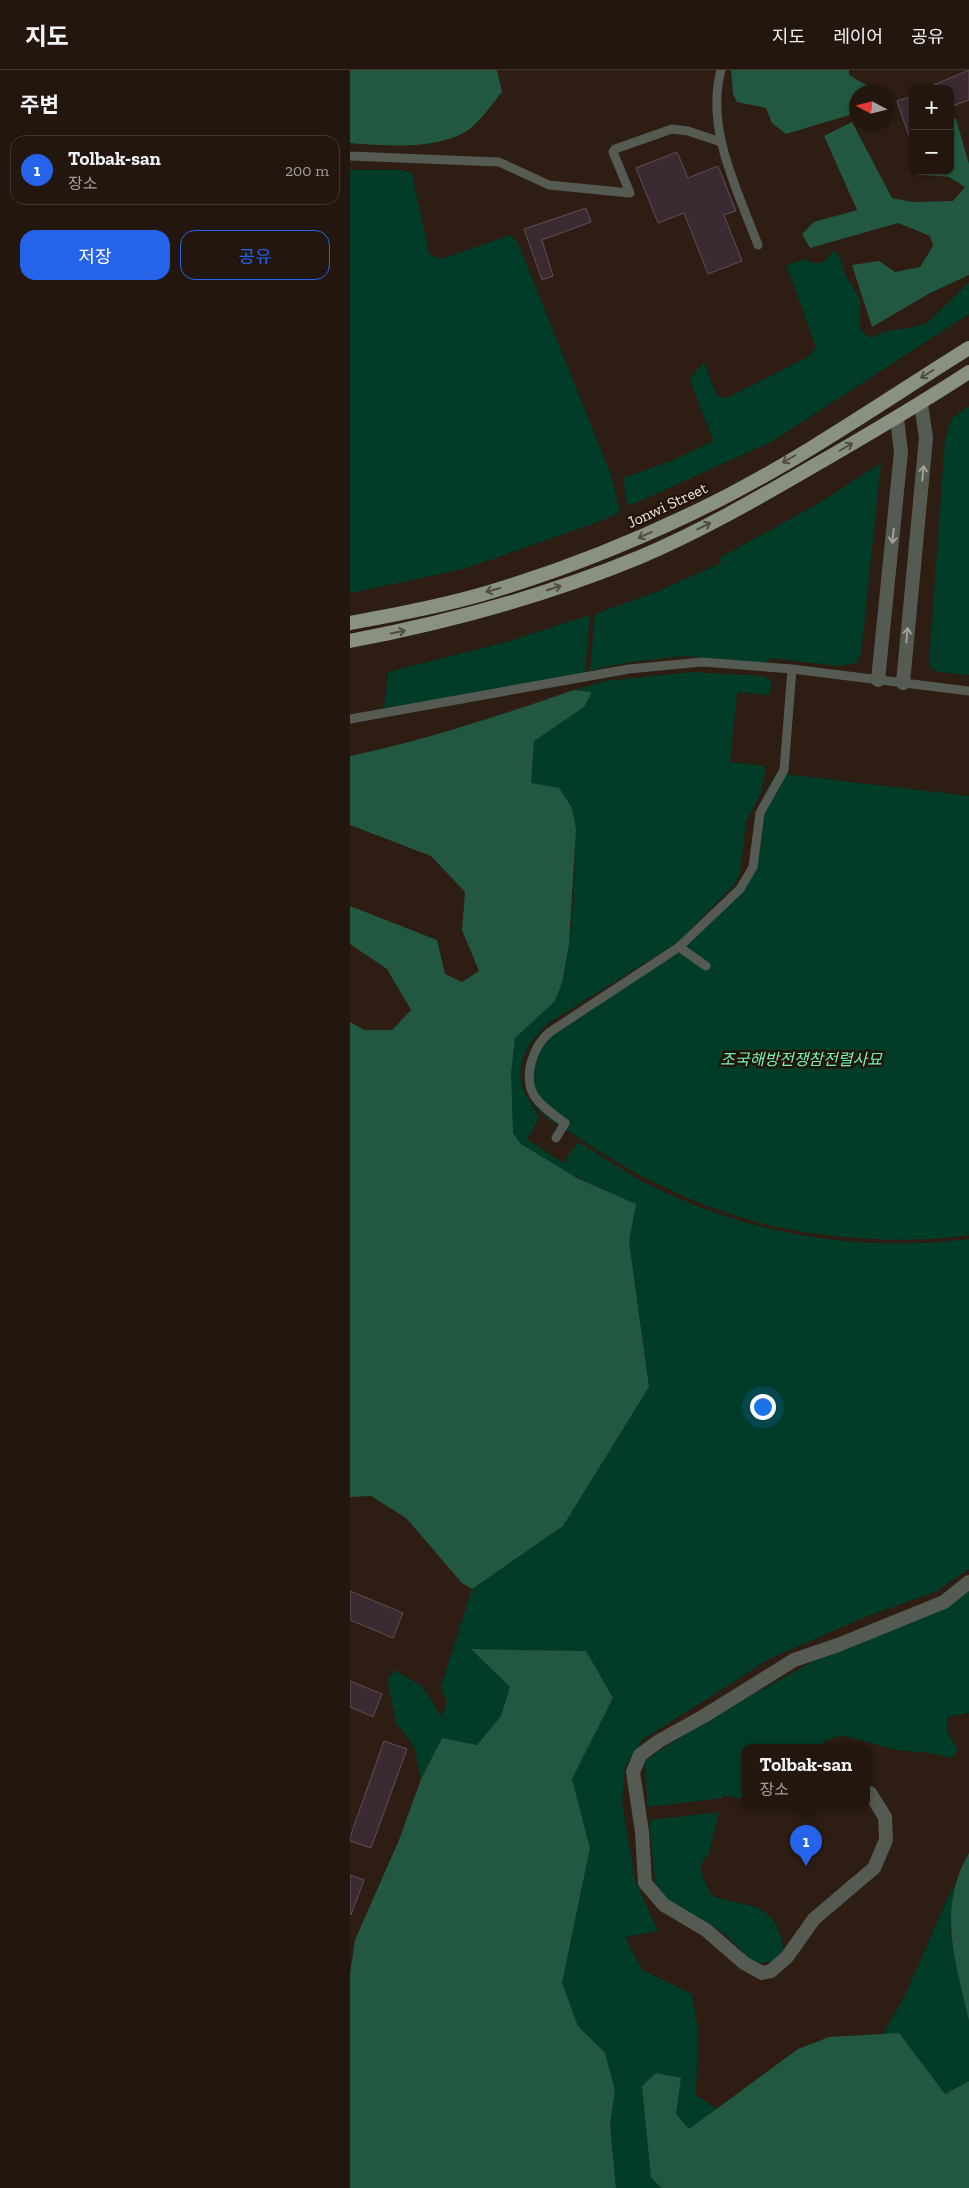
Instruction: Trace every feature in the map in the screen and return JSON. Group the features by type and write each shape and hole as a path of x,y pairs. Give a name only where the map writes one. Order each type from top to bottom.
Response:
{"main road":[{"name":"Jonwi Street","path":"350,623 492,591 563,567 635,539 722,498 837,432 969,348"},
{"path":"350,641 399,632 496,608 569,584 640,556 733,512 921,404 969,372"}],"street":[{"path":"903,683 926,438 921,404"},
{"path":"878,680 901,452 897,418"},
{"path":"870,1793 885,1818 886,1840 874,1868 814,1918 787,1957 771,1971 762,1973 744,1963 706,1930 664,1905 645,1883 642,1832 632,1772 640,1755 659,1741 794,1660 838,1645 944,1602 969,1582"}],"lane":[{"path":"721,70 717,114 721,142 758,245"},
{"path":"350,156 499,162 549,186 630,193 613,152 615,148 672,129 688,131 721,142"},
{"path":"350,718 629,669 702,662 792,668 969,691"},
{"path":"556,1138 565,1124 545,1108 531,1087 530,1066 539,1043 550,1032 679,947 740,889 753,867 760,813 784,770 792,668"},
{"path":"679,947 706,966"}],"green space":[{"path":"350,70 497,70 502,92 475,124 465,132 452,138 439,142 409,145 350,143"},
{"path":"731,70 849,70 849,75 866,85 849,85 849,115 786,134 772,123 766,108 737,102 733,94"},
{"path":"954,118 956,119 969,164 969,275 930,293 872,327 852,265 879,261 895,272 920,267 933,246 930,236 898,223 810,248 802,234 814,222 857,210 824,136 849,124 849,130 856,130 892,198 912,202 953,201 965,187 949,177 924,175 954,175"},
{"path":"350,170 401,170 412,173 429,254 441,259 510,235 517,241 611,475 620,512 601,521 464,569 350,593"},
{"path":"833,251 839,255 846,276 860,299 860,328 869,338 886,331 927,323 969,282 969,314 771,442 631,505 627,504 623,478 671,461 713,441 690,379 704,362 717,396 727,398 808,357 816,347 786,265 806,259 810,263 823,263"},
{"path":"969,406 969,675 938,672 930,667 929,663 945,439 952,418"},
{"path":"881,463 861,654 857,663 839,666 769,658 768,663 684,656 624,663 590,671 595,614 656,592 721,563 719,558 814,506"},
{"path":"590,615 585,673 384,709 388,672 506,642"},
{"path":"693,672 762,676 771,680 770,695 737,692 730,762 766,766 761,793 746,822 740,874 734,885 677,943 550,1022 535,1036 525,1054 520,1073 521,1084 525,1094 539,1118 527,1139 563,1163 578,1142 654,1187 691,1204 768,1228 807,1236 888,1244 969,1239 969,1569 937,1591 868,1616 771,1658 642,1740 625,1767 622,1803 635,1880 658,1931 625,1937 642,1970 692,1994 698,2030 696,2095 717,2109 689,2129 676,2114 651,2177 661,2188 616,2188 610,2125 615,2090 605,2053 578,2026 562,1983 590,1848 572,1779 613,1698 586,1651 472,1649 510,1687 501,1716 477,1745 442,1738 421,1779 414,1746 396,1723 387,1681 394,1670 423,1687 441,1716 447,1704 441,1686 472,1589 563,1526 649,1387 629,1241 635,1204 549,1162 519,1141 513,1132 511,1121 511,1069 513,1042 518,1033 556,999 567,960 573,905 575,849 572,808 531,783 534,740 584,707 592,692 574,690 605,681"},
{"path":"574,690 592,692 584,707 534,741 531,783 559,788 572,808 576,829 569,945 562,983 555,1001 515,1038 511,1073 513,1133 521,1144 577,1178 636,1204 629,1241 649,1387 563,1526 472,1589 462,1583 406,1518 371,1496 350,1497 350,1022 364,1030 392,1030 411,1010 387,969 350,944 350,906 437,940 445,974 462,982 479,971 462,930 465,892 431,856 350,825 350,756 435,735"},
{"name":"조국해방전쟁참전렬사묘","path":"776,773 969,796 969,1235 907,1240 865,1239 803,1232 742,1218 712,1208 655,1183 600,1152 544,1115 535,1105 527,1090 525,1073 528,1056 542,1032 678,944 737,888 749,867 756,810"},
{"path":"969,1591 969,1713 947,1717 947,1731 958,1750 952,1758 930,1753 896,1750 842,1735 825,1741 822,1744 742,1744 742,1799 724,1795 723,1798 648,1807 644,1761 710,1718 812,1662 940,1611"},
{"path":"471,1649 586,1651 613,1698 572,1779 590,1848 562,1983 578,2026 605,2053 615,2090 610,2125 616,2188 350,2188 350,1974 355,1940 399,1840 421,1779 442,1738 477,1745 501,1716 510,1687"},
{"path":"719,1812 709,1853 700,1866 705,1882 712,1896 760,1909 768,1914 780,1933 784,1949 776,1961 754,1964 727,1936 705,1921 667,1901 655,1883 649,1820"},
{"path":"969,1853 969,2021 955,1957 951,1915 953,1895 959,1874"},
{"path":"954,1884 950,1934 969,2021 969,2081 946,2094 925,2070 883,2034 905,1995"},
{"path":"899,2033 945,2094 969,2081 969,2188 661,2188 651,2177 642,2086 656,2073 681,2078 676,2114 689,2129 798,2049 829,2037"}],"building":[{"path":"969,70 969,100 954,106 954,85 933,85"},
{"path":"909,97 909,136 897,101"},
{"path":"677,152 688,178 718,166 736,211 724,215 742,261 708,274 684,213 658,223 636,168"},
{"path":"586,208 591,222 542,240 553,276 542,280 524,229"},
{"path":"350,1591 403,1613 393,1638 350,1620"},
{"path":"350,1681 382,1694 373,1717 350,1707"},
{"path":"384,1741 407,1749 371,1848 350,1841 350,1837"},
{"path":"350,1875 364,1880 351,1915 350,1914"}],"place":[{"name":"Tolbak-san","path":"806,1866"}]}
